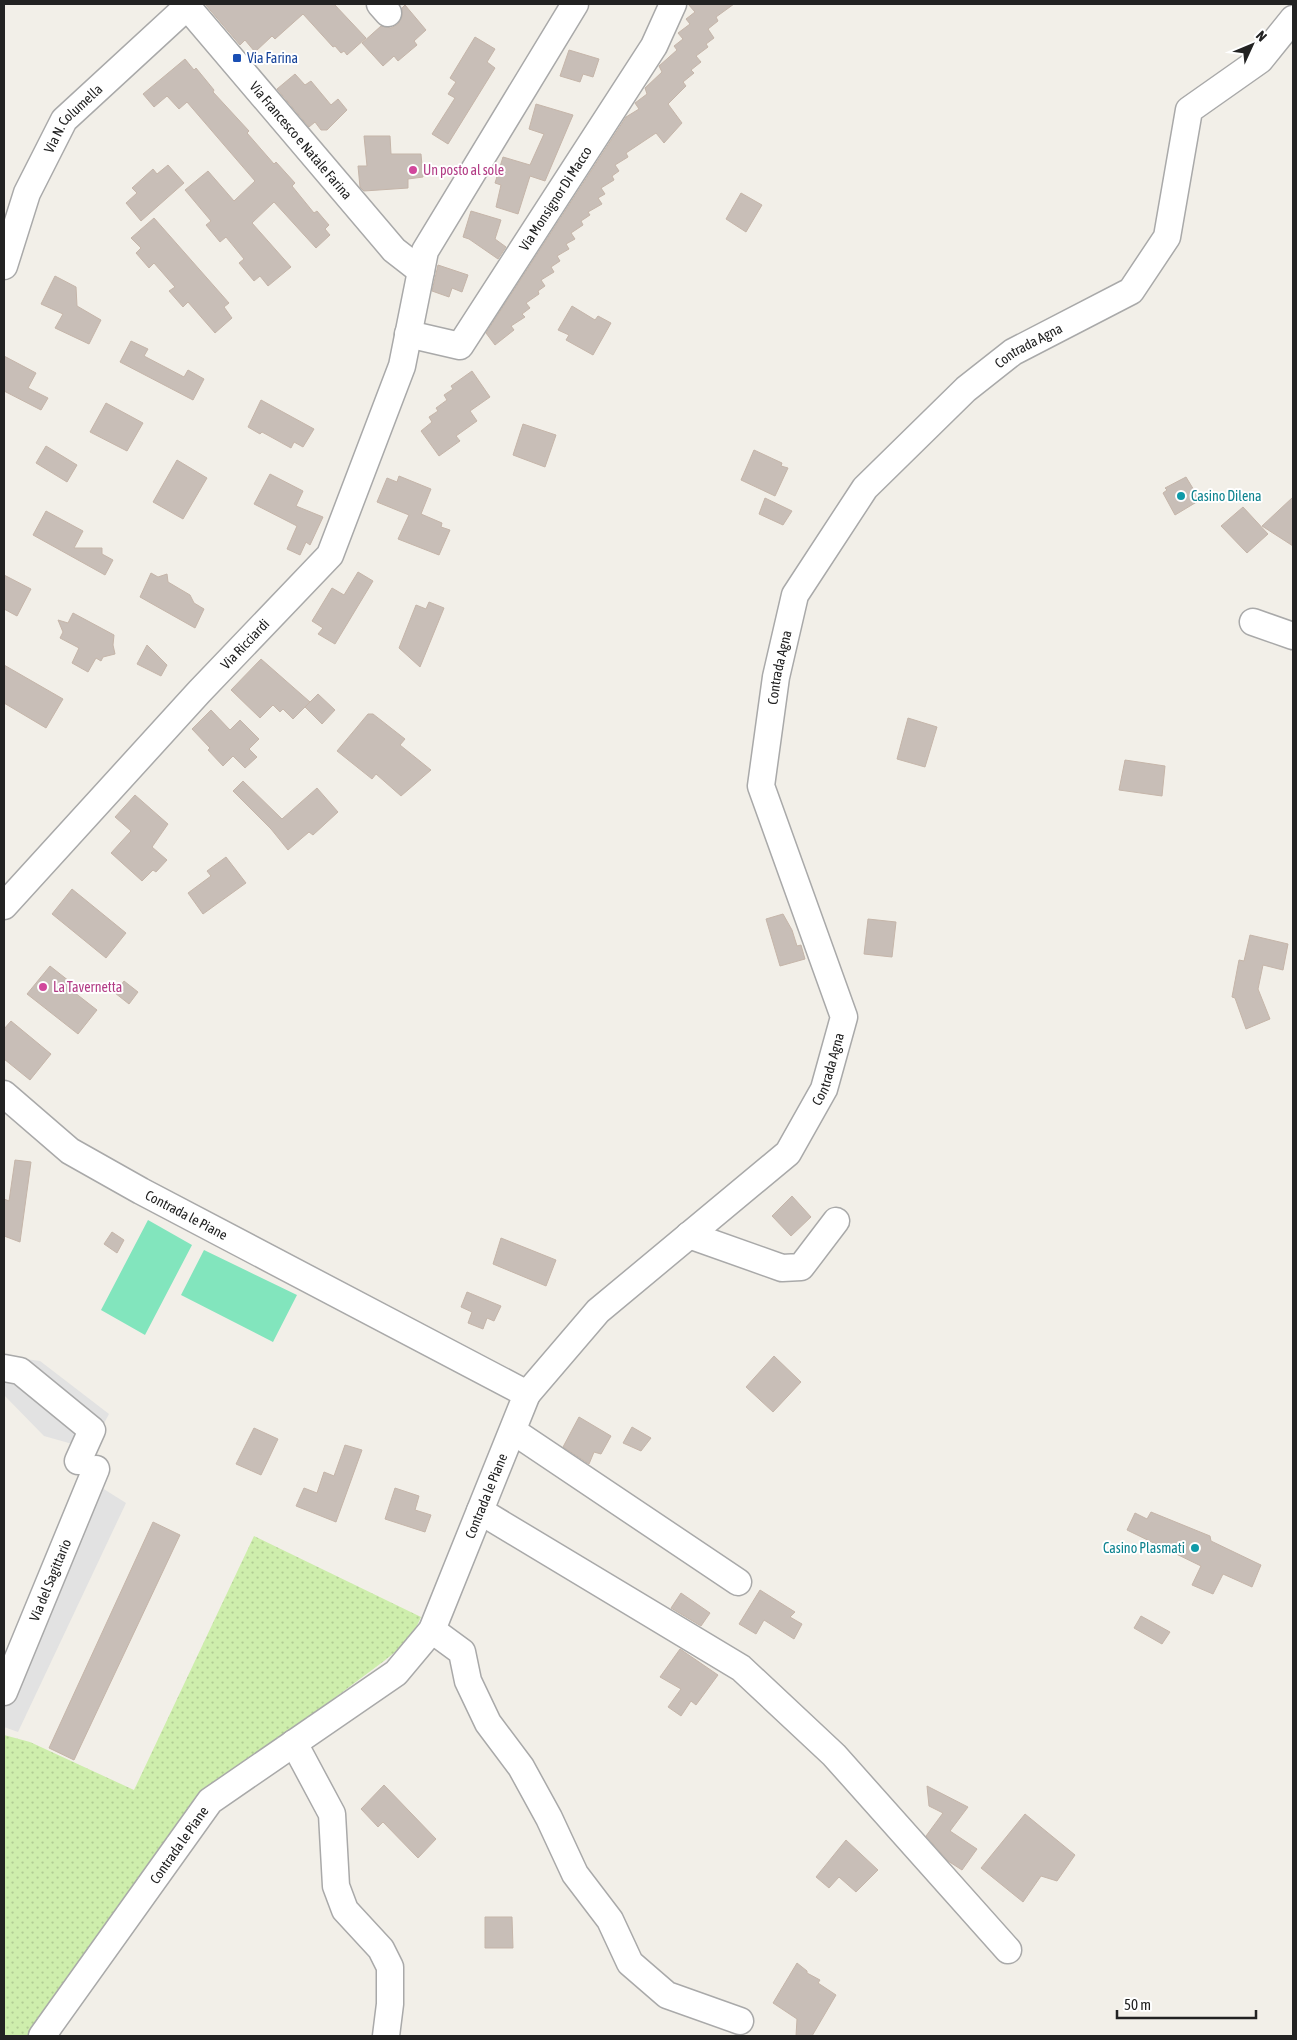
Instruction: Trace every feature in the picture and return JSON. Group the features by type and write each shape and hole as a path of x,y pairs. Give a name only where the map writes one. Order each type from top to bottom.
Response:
{"street":[{"path":"408,334 425,251 575,4"},
{"name":"Via Monsignor Di Macco","path":"408,334 460,346 654,46 673,4"},
{"name":"Via Francesco e Natale Farina","path":"187,5 394,250 421,271"},
{"name":"Via N. Columella","path":"4,266 27,193 64,120 187,5"},
{"name":"Contrada Agna","path":"528,1394 598,1311 788,1153 824,1089 844,1017 761,786 776,677 795,595 865,488 966,388 1013,352 1131,291 1167,237 1189,110 1260,60 1293,19"},
{"name":"Via Ricciardi","path":"4,906 192,699 330,555 402,366 408,334"},
{"path":"1253,622 1293,636"},
{"name":"Contrada le Piane","path":"4,1094 70,1151 141,1191 528,1394 432,1630 396,1673 210,1801 42,2036"},
{"path":"689,1235 782,1268 801,1267 836,1221"},
{"name":"Via del Sagittario","path":"4,1368 20,1371 92,1430 87,1465 4,1692"},
{"path":"512,1431 738,1582"},
{"path":"480,1511 742,1668 834,1755 1008,1950"},
{"path":"432,1630 462,1652 468,1681 488,1723 521,1767 550,1818 575,1874 610,1920 630,1964 667,1995 740,2020"},
{"path":"294,1743 332,1814 336,1886 345,1910 380,1949 390,1967 390,2004 386,2036"}],"green space":[{"path":"148,1220 192,1245 145,1335 101,1310"},
{"path":"204,1250 297,1295 273,1342 181,1295"},
{"path":"254,1536 421,1617 411,1639 309,1717 198,1794 27,2036 4,2036 4,1735 30,1742 134,1790"}],"shaded area":[{"path":"4,1356 40,1361 109,1414 90,1449 44,1436 4,1395"},
{"path":"83,1476 126,1503 18,1732 4,1727 4,1684"}],"building":[{"path":"205,4 334,4 366,38 347,55 344,51 341,53 335,46 333,47 303,14 275,39 272,36 255,52 245,40 240,45"},
{"path":"688,4 734,4 716,17 718,21 708,29 714,38 706,44 708,47 696,56 701,62 691,70 694,73 683,82 686,86 668,104 682,123 664,143 656,133 626,153 628,157 615,165 619,171 612,176 614,180 601,188 605,194 598,198 602,204 588,212 590,215 581,221 583,225 571,233 575,239 566,244 569,249 557,256 560,261 551,267 554,272 541,280 545,286 538,291 539,294 526,303 530,308 522,314 525,317 511,326 514,330 495,345 486,333 626,117 639,109 635,103 647,94 645,88 662,72 659,66 677,50 674,46 683,39 678,33 690,24 686,19 695,12"},
{"path":"405,5 426,30 414,41 417,45 398,61 394,56 383,66 362,43 381,26 391,28 398,24 402,17 402,8"},
{"path":"475,37 495,49 487,62 495,68 448,144 432,134 455,98 448,94 456,82 450,78"},
{"path":"569,50 599,59 593,77 583,74 580,82 560,76"},
{"path":"185,59 194,70 196,68 214,90 213,92 249,131 247,133 274,164 276,162 295,183 292,186 314,213 317,211 329,225 325,229 330,235 316,248 274,202 252,223 291,267 268,286 260,276 254,281 239,263 244,259 226,237 220,242 206,225 211,221 185,190 208,171 234,201 255,181 187,102 179,109 167,96 154,107 143,94"},
{"path":"295,74 305,85 311,81 331,105 338,99 347,110 327,130 321,130 315,122 309,127 277,89"},
{"path":"536,104 573,115 545,181 530,176 518,214 496,207 501,185 495,183 503,157 530,165 544,134 529,129"},
{"path":"364,136 390,136 391,154 421,154 423,177 408,179 408,188 364,191 360,187 358,166 367,166"},
{"path":"168,165 184,183 141,221 126,203 137,193 132,188 153,169 157,174"},
{"path":"741,193 762,205 746,232 726,219"},
{"path":"471,211 501,220 495,239 506,247 498,259 463,237"},
{"path":"154,218 229,303 224,307 232,318 215,333 188,302 183,307 169,291 175,287 154,263 149,268 136,253 141,248 131,238"},
{"path":"438,265 468,275 462,292 452,288 449,297 432,291"},
{"path":"55,276 76,287 77,306 101,320 89,344 55,328 63,314 41,304"},
{"path":"572,306 595,320 598,316 611,323 593,355 566,340 569,335 558,330"},
{"path":"131,341 148,349 144,356 184,377 188,370 204,379 193,400 120,362"},
{"path":"4,356 36,373 28,388 48,398 41,410 4,391"},
{"path":"472,371 490,397 470,411 477,421 456,436 460,441 439,456 421,431 432,422 429,417 438,411 436,408 447,400 444,395 453,389 451,386"},
{"path":"261,400 314,429 303,447 294,442 291,448 262,432 260,434 248,427"},
{"path":"106,403 143,423 127,451 90,432"},
{"path":"523,424 556,435 545,467 513,455"},
{"path":"46,446 77,465 67,482 36,463"},
{"path":"754,450 782,463 781,466 788,468 775,496 741,480"},
{"path":"177,460 207,478 183,519 153,502"},
{"path":"270,474 303,491 296,506 323,517 310,545 306,542 300,555 287,549 297,526 254,504"},
{"path":"399,476 431,489 421,514 442,523 441,527 450,530 439,555 398,539 409,515 377,502 387,478 397,482"},
{"name":"Casino Dilena","path":"1186,477 1200,500 1175,515 1163,493 1167,490 1165,488"},
{"path":"1293,497 1293,546 1262,526"},
{"path":"765,498 792,511 783,525 759,514"},
{"path":"1243,507 1268,534 1247,553 1221,526"},
{"path":"46,511 83,531 74,548 102,548 102,554 113,560 105,575 33,535"},
{"path":"358,572 373,581 335,644 318,634 323,628 312,621 332,588 344,595"},
{"path":"151,573 158,577 167,574 168,582 190,595 194,603 204,609 195,628 140,597"},
{"path":"4,575 31,589 17,616 4,609"},
{"path":"429,602 444,608 420,667 399,648 416,605 426,609"},
{"path":"73,613 114,635 113,645 115,654 103,657 101,661 96,658 88,672 72,663 79,648 60,638 63,632 58,620 68,623"},
{"path":"147,645 167,665 161,676 137,664"},
{"path":"261,659 310,702 293,719 283,709 280,712 273,705 260,718 231,690"},
{"path":"4,665 63,699 46,728 4,703"},
{"path":"318,694 335,710 322,724 305,707"},
{"path":"211,710 230,730 240,720 259,739 249,749 257,757 245,768 233,756 223,766 208,750 210,748 192,729"},
{"path":"368,714 373,714 405,739 400,745 431,770 401,796 376,774 372,779 337,751"},
{"path":"908,718 937,727 925,767 897,759"},
{"path":"1125,760 1165,766 1162,796 1119,790"},
{"path":"243,781 282,819 317,788 338,812 313,835 309,832 288,850 271,829 233,791"},
{"path":"135,795 168,824 152,847 167,860 156,872 153,870 142,881 111,853 131,831 115,817"},
{"path":"226,857 246,883 203,914 188,893 211,876 207,871"},
{"path":"72,889 126,933 106,958 52,914"},
{"path":"783,914 792,930 797,946 801,945 805,959 780,966 766,919"},
{"path":"868,919 896,922 892,957 864,954"},
{"path":"1250,935 1288,944 1283,970 1263,965 1258,989 1270,1019 1246,1029 1235,998 1232,997 1239,960 1244,961"},
{"path":"50,966 74,985 70,989 97,1010 78,1034 27,994"},
{"path":"124,981 138,992 129,1004 115,993"},
{"path":"11,1021 51,1054 30,1080 4,1059 4,1029"},
{"path":"15,1160 31,1162 20,1242 4,1236 4,1199 9,1201"},
{"path":"792,1196 811,1217 791,1236 772,1216"},
{"path":"112,1232 124,1240 117,1253 104,1244"},
{"path":"501,1238 556,1260 546,1286 493,1264"},
{"path":"467,1292 501,1306 494,1321 487,1318 483,1329 468,1323 472,1312 461,1307"},
{"path":"774,1356 801,1382 773,1412 746,1387"},
{"path":"579,1417 611,1436 601,1454 594,1452 589,1464 563,1447"},
{"path":"632,1427 651,1438 641,1451 623,1443"},
{"path":"254,1428 278,1439 261,1475 236,1464"},
{"path":"345,1445 362,1450 336,1522 296,1506 304,1488 317,1493 324,1472 334,1476"},
{"path":"395,1488 419,1496 415,1510 431,1515 425,1532 385,1519"},
{"name":"Casino Plasmati","path":"1151,1512 1210,1536 1211,1541 1261,1565 1252,1587 1223,1574 1213,1594 1192,1585 1201,1566 1127,1530 1135,1513 1147,1519"},
{"path":"153,1522 180,1535 74,1760 49,1748"},
{"path":"760,1590 795,1612 790,1617 802,1624 794,1639 764,1620 756,1634 739,1624"},
{"path":"681,1593 710,1613 701,1626 671,1608"},
{"path":"1141,1616 1170,1632 1162,1644 1134,1628"},
{"path":"680,1649 718,1675 696,1705 691,1701 681,1716 668,1707 681,1689 660,1677"},
{"path":"384,1785 436,1839 418,1858 383,1822 378,1827 361,1809"},
{"path":"927,1786 968,1807 950,1831 977,1849 962,1870 948,1861 926,1836 943,1813 929,1806"},
{"path":"1025,1814 1075,1855 1057,1881 1041,1876 1023,1902 981,1868"},
{"path":"846,1840 878,1870 856,1892 839,1877 829,1888 816,1877"},
{"path":"485,1917 512,1917 513,1948 485,1948"},
{"path":"797,1963 807,1973 820,1980 818,1983 836,1995 812,2036 796,2036 797,2019 773,2003"}],"place":[{"name":"Via Farina","path":"237,58"},
{"name":"Un posto al sole","path":"413,170"},
{"name":"Casino Dilena","path":"1181,496"},
{"name":"La Tavernetta","path":"43,987"},
{"name":"Casino Plasmati","path":"1195,1548"}]}
